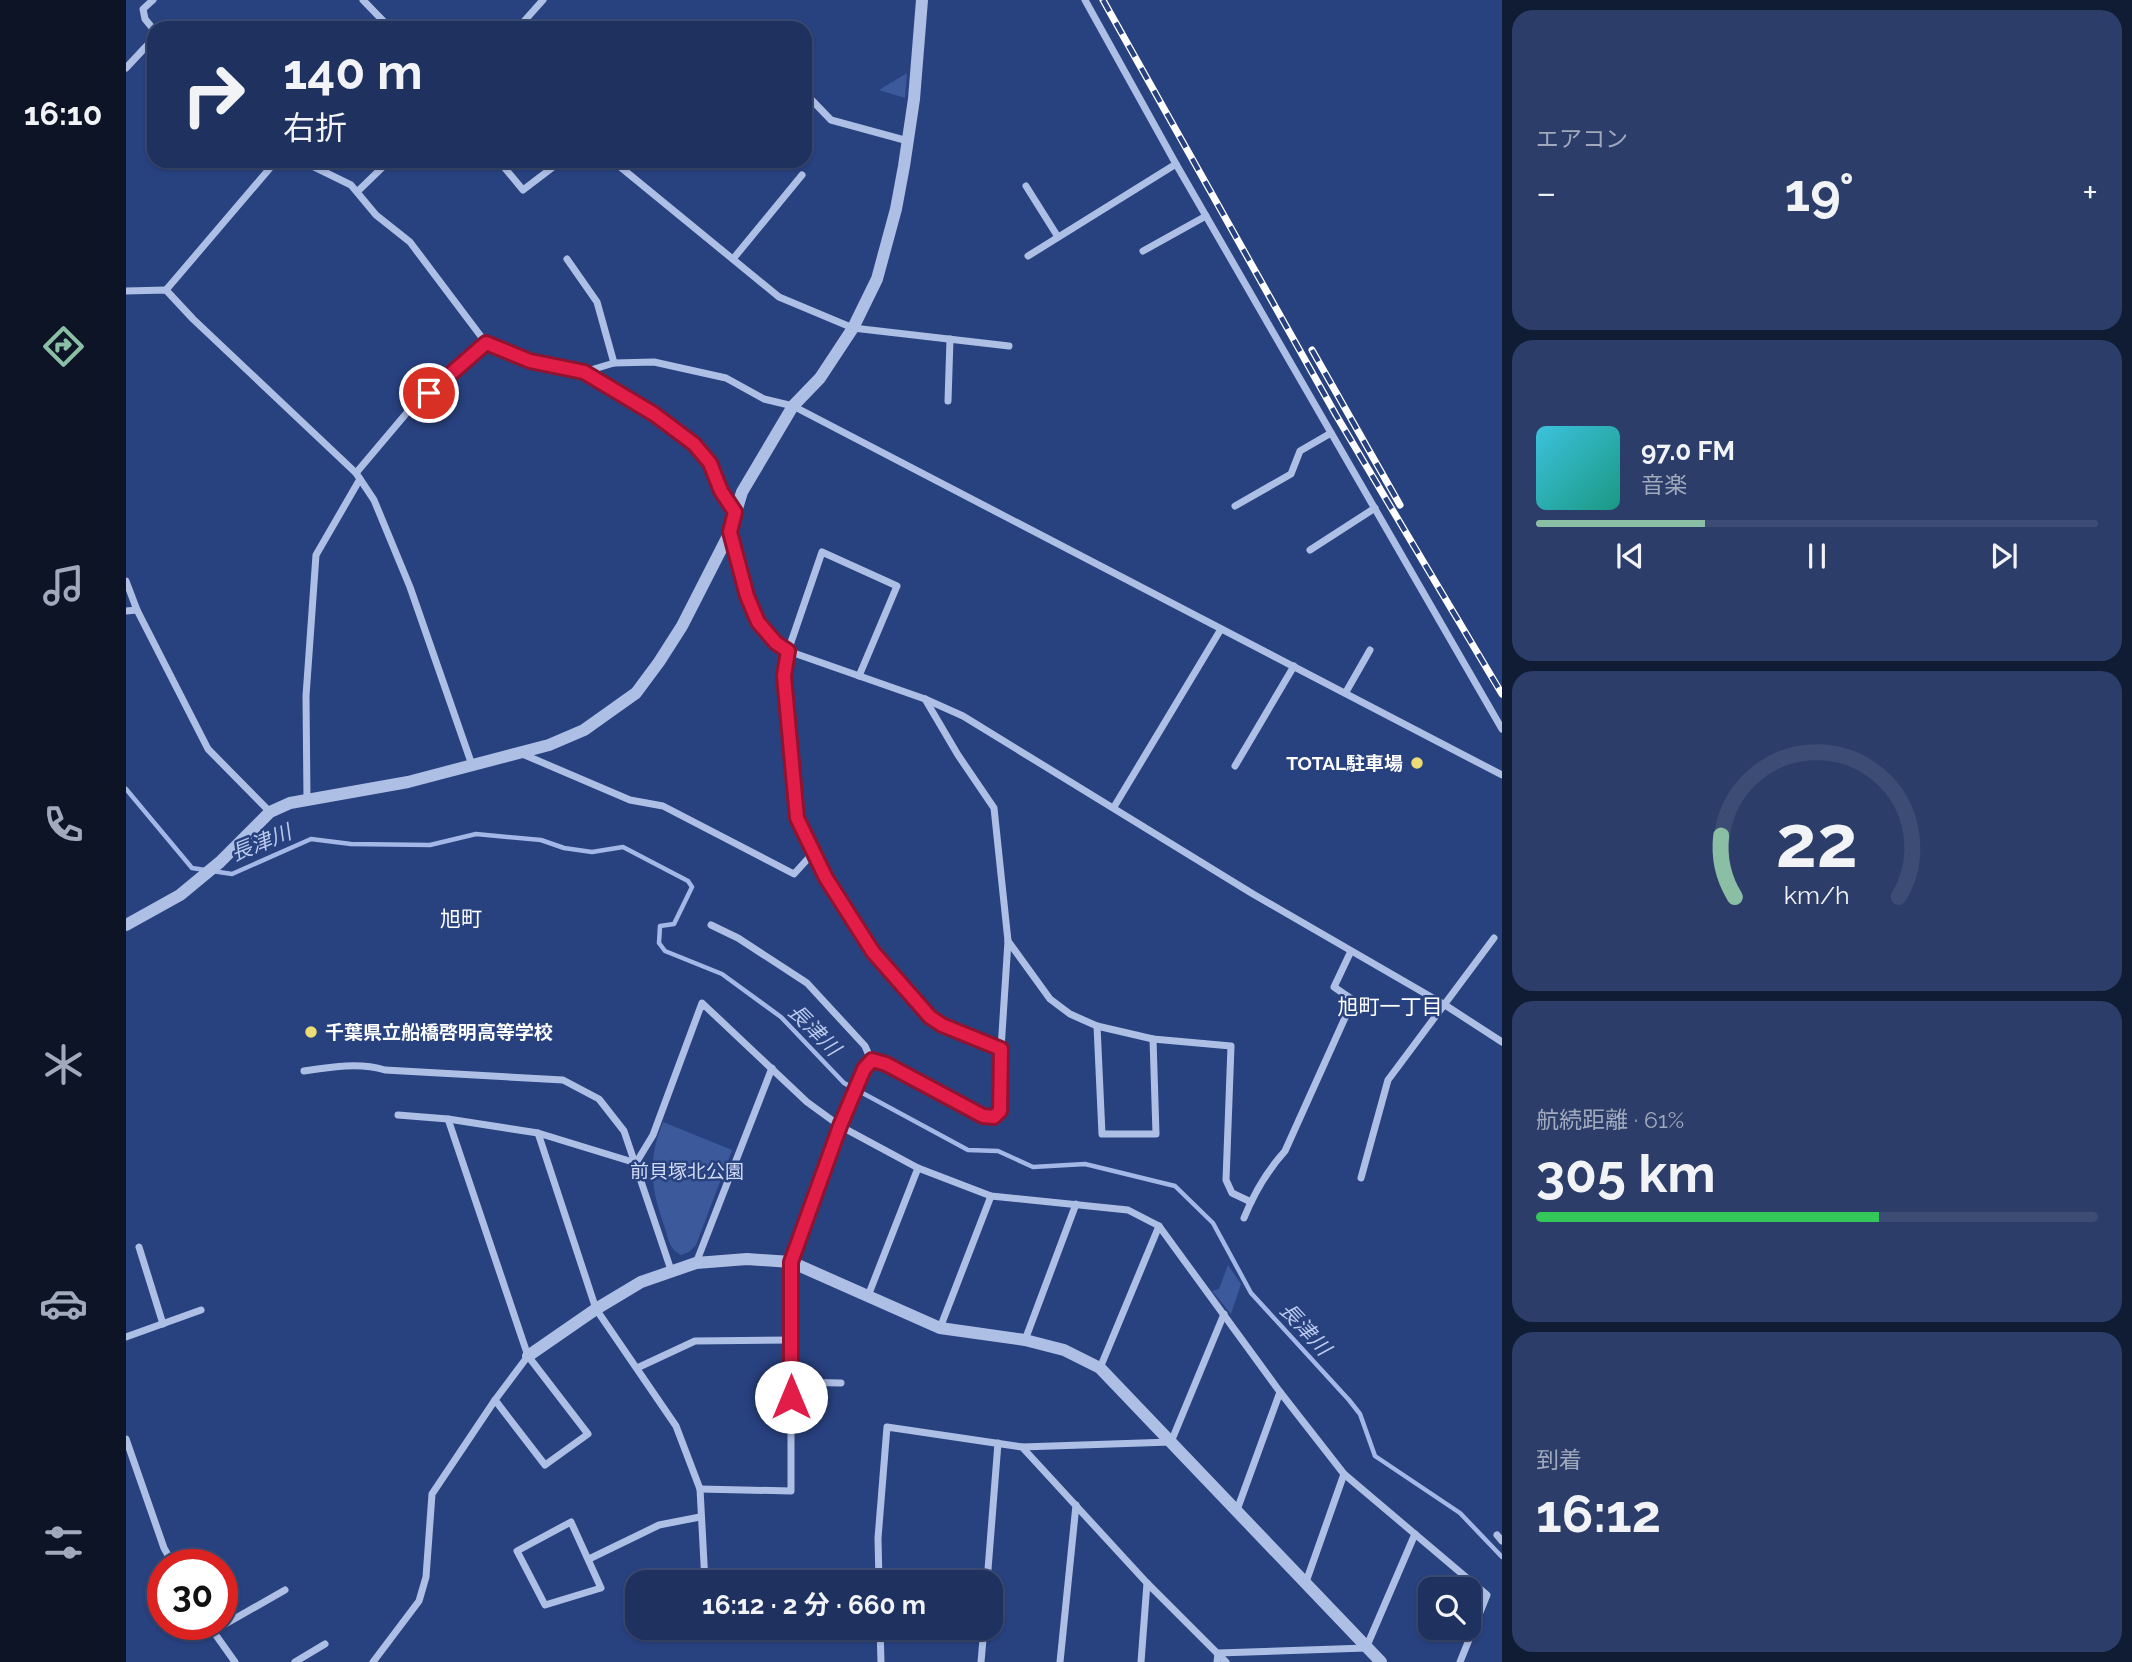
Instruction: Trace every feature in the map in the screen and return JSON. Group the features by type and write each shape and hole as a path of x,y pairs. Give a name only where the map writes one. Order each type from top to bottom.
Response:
{"street":[{"path":"147,21 143,9 153,0"},
{"path":"363,0 383,21"},
{"path":"524,21 543,0"},
{"path":"126,925 180,895 220,862 270,811 290,803 408,782 548,746 584,730 636,693 682,626 730,532 742,492 793,407 820,378 853,328 877,279 896,209 908,141 922,0"},
{"path":"1085,0 1176,164 1502,729"},
{"path":"126,68 147,46"},
{"path":"812,100 831,120 908,141"},
{"path":"1028,256 1176,164"},
{"path":"126,291 166,290 270,168"},
{"path":"316,168 351,185 376,215 410,242 486,343 530,361 584,372 654,414 694,444 710,463 721,491 735,512"},
{"path":"358,191 382,168"},
{"path":"505,168 523,190 552,168"},
{"path":"622,168 779,297 853,328 1009,346"},
{"path":"733,258 802,175"},
{"path":"1026,186 1058,237"},
{"path":"1143,251 1206,216"},
{"path":"567,259 597,302 614,363"},
{"path":"166,290 192,319 358,477 374,500 411,587 472,765"},
{"path":"948,401 950,339"},
{"path":"307,800 306,696 316,555 358,477 410,409 486,343"},
{"path":"584,372 614,363 654,362 726,378 764,399 793,407 1502,775"},
{"path":"1235,506 1291,474 1300,451 1331,433"},
{"path":"1310,550 1375,508"},
{"path":"730,532 747,596 758,622 776,643 788,651 925,699 963,716 1253,894 1445,1004 1502,1042"},
{"path":"859,676 897,586 822,552 788,651 784,676 797,818 826,878 873,952 930,1017 942,1025 1001,1049"},
{"path":"126,580 137,610 208,748 270,811"},
{"path":"126,611 137,610"},
{"path":"1114,807 1221,629"},
{"path":"1346,692 1370,650"},
{"path":"1235,766 1294,666"},
{"path":"710,925 738,938 807,982 865,1046 872,1060 886,1064 983,1116 994,1117 1000,1111 1007,941 994,808 925,699"},
{"path":"520,753 630,800 663,806 794,874 814,852"},
{"path":"1361,1178 1388,1080 1494,938"},
{"path":"1007,941 1050,999 1070,1014 1097,1026 1153,1039 1231,1046 1226,1180 1232,1193 1251,1202"},
{"path":"1244,1219 1270,1167 1285,1151 1353,1000 1334,987 1352,951"},
{"path":"636,1163 653,1135 702,1003 807,1102 840,1126 918,1168 991,1196 1128,1210 1159,1226 1280,1392 1344,1474 1487,1595 1460,1662"},
{"path":"1097,1026 1102,1134 1156,1134 1153,1039"},
{"path":"700,1489 791,1491 791,1262 840,1126 864,1069 872,1060"},
{"path":"304,1071 337,1066 363,1066 563,1080 599,1099 624,1131 671,1270"},
{"path":"696,1263 772,1068"},
{"path":"398,1115 448,1119 538,1133 636,1163"},
{"path":"448,1119 528,1356 588,1434 545,1465 495,1400"},
{"path":"538,1133 596,1309 676,1426 700,1489 704,1570"},
{"path":"868,1296 918,1168"},
{"path":"940,1328 991,1196"},
{"path":"1025,1340 1076,1204"},
{"path":"1100,1368 1159,1226"},
{"path":"139,1247 163,1324"},
{"path":"373,1662 419,1601 426,1577 432,1494 528,1356 641,1282 696,1263 747,1259 791,1262 940,1328 1025,1340 1064,1350 1100,1368 1381,1662"},
{"path":"126,1337 201,1310"},
{"path":"1171,1442 1224,1314"},
{"path":"637,1368 695,1341 791,1340"},
{"path":"791,1382 841,1383"},
{"path":"1237,1510 1280,1392"},
{"path":"879,1570 878,1538 887,1427 1023,1447 1171,1442"},
{"path":"126,1439 165,1549"},
{"path":"988,1570 998,1443"},
{"path":"1023,1447 1147,1583 1226,1662"},
{"path":"1306,1582 1344,1474"},
{"path":"1060,1662 1076,1506"},
{"path":"589,1559 659,1525 701,1517"},
{"path":"571,1522 589,1559 601,1588 545,1605 517,1551 571,1522"},
{"path":"1366,1648 1415,1534"},
{"path":"1141,1662 1147,1583"},
{"path":"238,1617 285,1590"},
{"path":"219,1640 235,1662"},
{"path":"880,1640 881,1662"},
{"path":"981,1662 983,1640"},
{"path":"295,1662 325,1644"},
{"path":"1218,1653 1366,1648"},
{"path":"1217,1662 1218,1653"}],"green space":[{"path":"907,73 905,98 879,90"},
{"name":"前貝塚北公園","path":"663,1122 732,1150 696,1245 681,1255 668,1240 654,1188 653,1162"},
{"path":"1228,1265 1241,1284 1231,1314 1212,1291 1219,1289"}],"waterway":[{"name":"長津川","path":"126,789 192,868 232,874 311,839 351,844 430,845 476,834 541,840 564,848 592,852 623,847 688,881 692,887 674,924 660,926 659,943 665,951 722,974 781,1017 844,1083 968,1150 998,1151 1033,1167 1085,1164 1175,1186 1213,1223 1251,1293 1360,1414 1375,1456 1460,1513 1502,1557"}],"railway":[{"path":"1103,0 1336,415 1502,694"},
{"path":"1312,350 1400,505"}],"place":[{"name":"TOTAL駐車場","path":"1417,763"},
{"name":"千葉県立船橋啓明高等学校","path":"311,1032"}],"district":[{"name":"旭町","path":"461,919"},
{"name":"旭町一丁目","path":"1390,1007"}],"route":[{"path":"429,393 486,343 530,361 584,372 654,414 694,444 710,463 721,491 735,512 730,532 747,596 758,622 776,643 788,651 784,676 797,818 826,878 873,952 930,1017 942,1025 1001,1049 1000,1111 994,1117 983,1116 886,1064 872,1060 864,1069 840,1126 791,1262 791,1397"}]}
